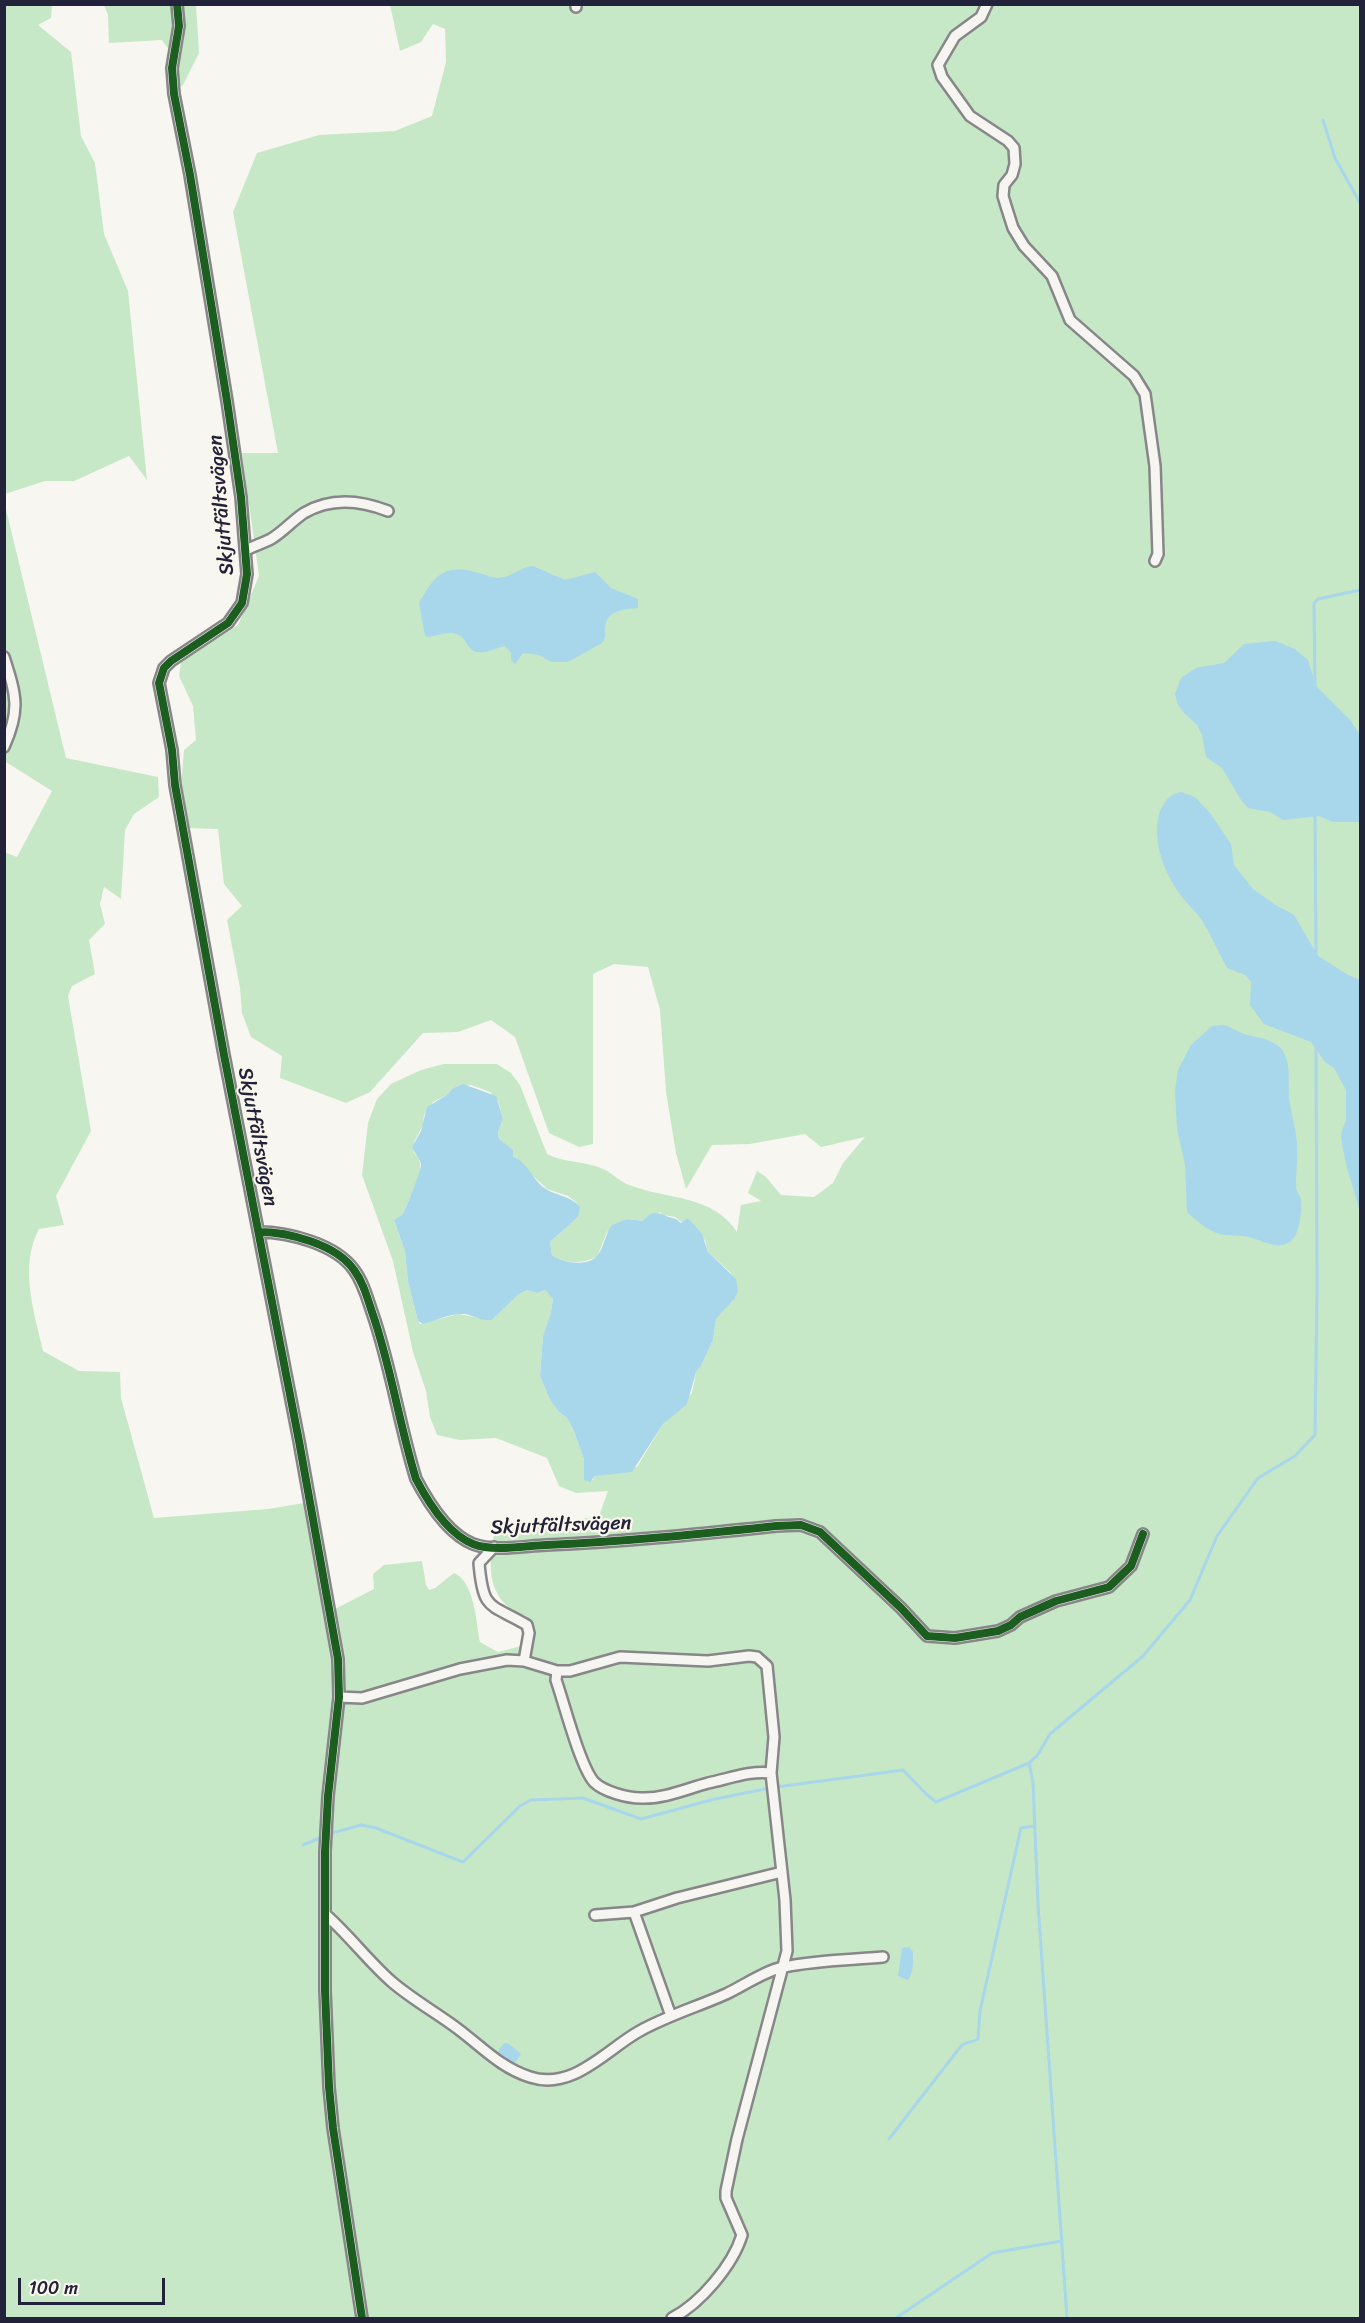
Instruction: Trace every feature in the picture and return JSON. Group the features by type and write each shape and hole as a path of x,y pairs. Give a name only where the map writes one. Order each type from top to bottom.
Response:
{"street":[{"name":"Skjutfältsvägen","path":"177,4 179,26 172,68 174,94 187,155 227,401 241,497 247,574 240,607 220,630 171,661 164,668 159,683 160,696 172,750 179,807 259,1232 271,1232 318,1244 353,1268 362,1285 376,1324 416,1479 425,1495 456,1534 472,1544 494,1546 616,1542 790,1525 812,1528 838,1548 927,1636 938,1638 955,1638 998,1630 1056,1601 1109,1587 1131,1566 1143,1534"},
{"path":"987,4 981,17 956,36 938,65 942,77 970,116 1008,141 1014,148 1015,164 1012,175 1004,185 1003,195 1013,228 1034,258 1052,276 1070,320 1134,376 1145,394 1155,466 1158,554 1155,561"},
{"path":"246,550 272,538 304,514 322,504 347,501 370,504 388,511"},
{"path":"4,657 17,707 13,727 4,747"},
{"path":"259,1232 336,1642 339,1696 328,1796 325,1852 325,1990 329,2087 362,2319"},
{"path":"494,1546 479,1563 484,1599 490,1606 527,1625 529,1633 524,1661"},
{"path":"339,1696 362,1698 460,1669 507,1660 524,1661 557,1671 570,1671 620,1657 708,1660 749,1656 757,1657 767,1666 774,1737 770,1783 782,1872 787,1951 737,2139 726,2191 726,2198 742,2235 739,2248 700,2298 685,2312 672,2319"},
{"path":"557,1671 556,1680 584,1766 595,1782 602,1787 629,1796 654,1797 673,1794 732,1777 771,1773"},
{"path":"595,1915 634,1912 677,1898 782,1872"},
{"path":"634,1912 671,2016"},
{"path":"325,1914 345,1931 390,1980 408,1995 514,2071 531,2078 547,2080 572,2076 619,2043 671,2016 724,1995 781,1967 883,1957"}],"green space":[{"path":"5,4 52,5 51,18 38,25 71,52 81,136 95,163 104,234 128,291 147,480 129,456 74,481 45,481 5,494"},
{"path":"104,5 196,5 199,53 183,85 178,88 175,58 162,40 109,43 108,15"},
{"path":"390,5 1360,5 1360,2318 5,2318 4,852 17,857 52,791 5,763 4,501 66,758 158,777 159,797 134,814 125,830 121,899 104,887 100,904 105,924 89,940 95,974 72,986 68,996 91,1131 56,1196 64,1225 39,1229 33,1243 29,1274 43,1351 79,1371 120,1372 121,1398 154,1518 268,1509 316,1501 333,1610 374,1589 373,1574 384,1565 422,1561 429,1590 454,1573 461,1578 473,1603 480,1642 498,1652 525,1645 528,1617 507,1606 500,1598 493,1581 491,1553 494,1534 599,1516 608,1491 576,1493 559,1486 547,1458 496,1438 460,1440 437,1435 413,1352 393,1261 362,1175 368,1123 377,1099 391,1084 421,1070 444,1064 497,1064 511,1073 520,1085 547,1154 601,1168 629,1185 644,1190 702,1204 727,1220 737,1232 741,1205 761,1201 748,1193 757,1171 766,1177 781,1195 814,1197 833,1183 843,1163 865,1137 821,1147 805,1134 750,1144 712,1145 686,1189 676,1153 666,1092 660,1010 648,967 614,964 593,974 593,1144 579,1147 549,1133 515,1037 491,1020 458,1032 423,1033 370,1092 346,1103 280,1078 282,1056 251,1037 242,1013 240,988 227,920 242,906 224,884 218,829 185,828 181,787 184,750 196,740 193,706 179,676 181,662 238,625 259,576 242,453 278,453 233,212 257,153 319,135 395,131 432,116 446,62 445,29 433,24 421,42 400,51","holes":["471,1085 490,1092 498,1101 503,1119 498,1132 499,1139 513,1157 547,1189 568,1196 577,1203 578,1217 550,1242 552,1255 574,1262 597,1257 607,1232 627,1219 643,1221 660,1212 663,1215 675,1217 705,1240 708,1252 731,1273 736,1296 716,1319 713,1340 696,1372 692,1393 663,1424 637,1467 595,1476 592,1481 573,1429 567,1418 558,1411 549,1398 540,1376 543,1336 553,1299 545,1290 537,1293 527,1290 519,1294 492,1320 458,1314 420,1324 418,1321 408,1282 405,1251 394,1220 402,1216 421,1171 419,1159 413,1151 414,1142 423,1125 424,1115 433,1102 447,1095 452,1089"]}],"water":[{"path":"533,566 565,580 595,572 611,588 638,599 638,608 621,610 608,618 602,643 568,662 551,662 539,655 523,653 515,664 511,660 511,653 505,646 488,652 477,652 473,651 457,634 425,636 419,603 430,585 442,574 449,571 467,570 497,578"},
{"path":"1275,641 1295,649 1308,660 1316,686 1350,720 1360,735 1360,822 1333,822 1319,816 1283,820 1270,812 1248,808 1222,768 1206,757 1202,735 1197,725 1178,705 1175,694 1181,678 1196,668 1224,663 1244,644"},
{"path":"1181,792 1195,797 1210,813 1231,844 1234,865 1253,889 1294,915 1318,956 1360,980 1360,1211 1342,1145 1341,1134 1346,1120 1346,1090 1334,1068 1325,1062 1311,1042 1264,1024 1250,1005 1251,982 1245,975 1227,968 1203,922 1182,897 1165,869 1157,836 1159,814 1167,800"},
{"path":"1223,1025 1272,1042 1281,1048 1286,1058 1289,1098 1297,1144 1296,1187 1301,1205 1300,1222 1296,1233 1292,1240 1282,1245 1246,1236 1215,1232 1187,1212 1185,1165 1177,1129 1175,1090 1178,1070 1191,1045 1212,1026"},
{"path":"463,1084 496,1096 503,1119 498,1132 499,1139 513,1150 513,1157 526,1166 543,1187 572,1200 580,1207 578,1217 550,1242 552,1255 556,1258 568,1262 587,1262 597,1256 612,1225 627,1219 643,1221 657,1213 674,1218 681,1223 688,1218 702,1234 708,1252 736,1279 738,1291 735,1298 716,1319 713,1340 696,1372 687,1404 663,1424 632,1472 595,1476 590,1482 584,1480 584,1459 573,1429 567,1418 558,1411 549,1398 540,1376 543,1336 553,1299 545,1290 537,1293 527,1290 519,1294 492,1320 459,1314 423,1324 418,1321 408,1282 405,1251 394,1220 404,1212 421,1168 412,1147 421,1131 427,1107"},
{"path":"909,1947 913,1952 913,1963 908,1980 898,1976 902,1948"},
{"path":"505,2043 521,2054 513,2066 498,2054 499,2049"}],"waterway":[{"path":"1323,120 1335,158 1360,203"},
{"path":"1315,685 1314,603 1318,599 1360,590"},
{"path":"1315,814 1316,955"},
{"path":"1067,2318 1038,1904 1033,1783 1029,1763 1037,1756 1050,1734 1143,1656 1190,1600 1217,1536 1258,1478 1295,1456 1315,1435 1316,1045"},
{"path":"777,1787 903,1770 936,1802 1029,1763"},
{"path":"332,1833 361,1825 376,1828 463,1862 520,1806 531,1800 583,1798 641,1819 715,1799 765,1789"},
{"path":"889,2139 961,2046 978,2039 980,2011 1021,1828 1034,1826"},
{"path":"303,1845 320,1838"},
{"path":"896,2318 992,2253 1062,2241"}],"cycle path":[{"path":"177,4 179,26 172,68 174,94 190,175 227,401 241,497 247,574 242,603 228,623 171,661 164,668 159,683 224,1055 299,1441 338,1659 339,1697 328,1796 325,1852 325,1990 333,2128 362,2318"},
{"path":"259,1232 284,1234 311,1241 336,1253 354,1270 360,1280 379,1332 416,1479 447,1525 473,1544 490,1548 509,1548 801,1525 820,1532 901,1608 927,1636 955,1638 998,1631 1011,1625 1020,1617 1056,1601 1109,1587 1131,1566 1143,1534"}]}
